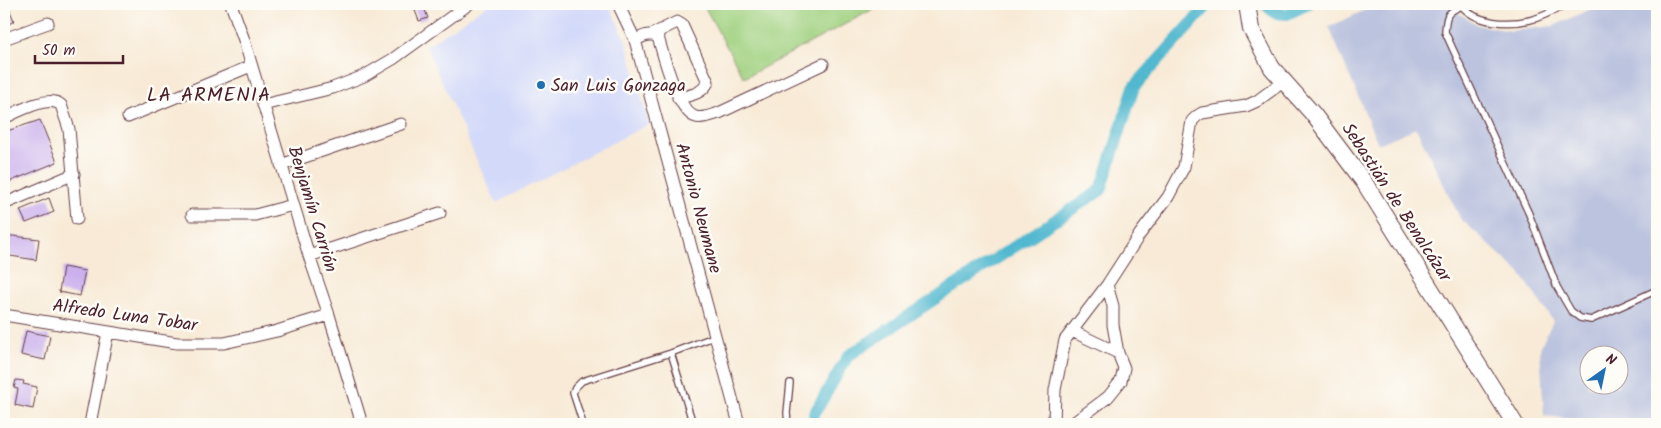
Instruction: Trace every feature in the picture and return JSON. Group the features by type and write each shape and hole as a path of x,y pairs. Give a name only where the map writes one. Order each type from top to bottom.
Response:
{"main road":[{"name":"Sebastián de Benalcázar","path":"1247,4 1251,29 1272,68 1313,114 1364,182 1515,424"}],"street":[{"name":"Benjamín Carrión","path":"231,4 252,66 308,256 330,315 362,424"},
{"path":"263,105 333,88 364,76 392,59 469,4"},
{"name":"Antonio Neumane","path":"618,4 635,40 739,424"},
{"path":"635,40 653,34 677,22 684,28 708,82 704,89 699,92 678,98"},
{"path":"4,39 48,23"},
{"path":"653,34 658,37 678,98 684,109 695,117 707,117 719,113 823,64"},
{"path":"128,117 252,66"},
{"path":"1054,424 1055,390 1065,340 1107,285 1140,234 1168,196 1184,167 1192,121 1202,113 1246,106 1257,101 1284,81"},
{"path":"4,118 48,101 53,100 61,105 69,129 77,219"},
{"path":"281,166 402,124"},
{"path":"4,204 74,174"},
{"path":"192,215 255,215 293,205"},
{"path":"308,256 440,212"},
{"path":"1072,424 1108,397 1121,381 1124,368 1118,353 1113,325 1113,306 1107,285"},
{"name":"Alfredo Luna Tobar","path":"4,315 177,343 224,343 277,331 330,315"},
{"path":"1072,331 1118,353"},
{"path":"90,424 108,332"}],"lane":[{"path":"1567,4 1553,12 1530,20 1505,22 1477,17 1461,5 1451,10 1446,18 1445,32 1529,214 1557,287 1570,311 1580,318 1591,320 1657,290"},
{"path":"583,424 574,394 575,388 582,381 671,353 716,336"},
{"path":"671,353 692,424"},
{"path":"788,424 790,384"}],"shaded area":[{"name":"San Luis Gonzaga","path":"489,4 609,4 626,41 649,124 496,203 426,46"},
{"path":"1378,4 1449,4 1455,11 1478,25 1510,31 1553,26 1602,4 1657,4 1657,424 1616,424 1544,416 1540,348 1553,321 1521,274 1460,218 1416,128 1378,144 1329,27"}],"green space":[{"path":"703,4 883,4 744,78"}],"building":[{"path":"8,5 14,21 4,27 4,6"},
{"path":"423,5 428,18 419,21 414,8"},
{"path":"40,120 57,162 4,184 4,132"},
{"path":"49,198 54,212 26,223 20,210"},
{"path":"4,235 39,239 36,260 4,255"},
{"path":"63,267 85,271 80,296 59,292"},
{"path":"26,331 50,336 45,360 21,355"},
{"path":"16,380 24,381 23,384 37,387 33,409 15,405 18,389 14,388"}],"waterway":[{"path":"814,414 848,356 1101,190 1134,87 1209,4"},
{"path":"1265,4 1275,13 1287,14 1308,4"}],"place":[{"name":"San Luis Gonzaga","path":"541,85"}],"district":[{"name":"LA ARMENIA","path":"209,94"}]}
